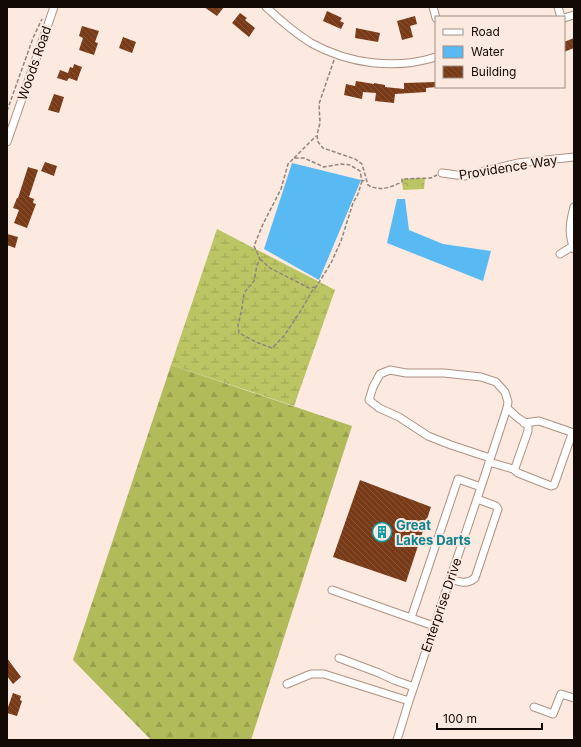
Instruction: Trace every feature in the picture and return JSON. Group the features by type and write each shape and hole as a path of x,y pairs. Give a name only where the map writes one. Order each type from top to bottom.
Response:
{"street":[{"name":"Woods Road","path":"7,142 54,7"},
{"path":"266,7 310,42 335,54 363,61 386,64 417,62 435,57"},
{"name":"Providence Way","path":"442,174 464,176 518,163 574,157"},
{"path":"560,254 573,248 571,241 570,220 574,207"},
{"path":"513,469 515,468 528,431 528,427 527,424 524,423 518,418 508,405 504,392 496,382 480,377 444,373 406,373 390,370 380,374 369,400 379,408 399,417 428,436 513,469 518,473 551,486 554,485 572,434 571,432 539,420 524,423"},
{"name":"Enterprise Drive","path":"397,740 508,405"},
{"path":"411,618 458,478 481,487"},
{"path":"450,579 463,583 474,580 475,578 498,509 496,506 477,499"},
{"path":"332,590 434,626"},
{"path":"339,658 414,687"},
{"path":"287,684 311,674 324,674 409,701"},
{"path":"534,708 553,714 561,694 574,698"}],"path":[{"path":"7,111 33,38 43,16"},
{"path":"335,54 319,104 320,123 317,135 318,142 324,148 355,159 362,164 368,185 374,188 389,187 402,182 402,179 431,178 442,174"},
{"path":"316,287 309,288 270,268 260,259 254,246 262,224 281,189 288,164 317,135"},
{"path":"260,259 257,265 254,281 244,293 238,326 239,333 272,348 284,336 331,263 341,240 353,202 358,194 362,181 360,171 350,165 341,164 324,167 304,158 294,158"},
{"path":"362,181 366,180"}],"green space":[{"path":"425,178 424,189 403,190 402,179"},
{"path":"217,229 335,290 294,406 171,365"},
{"path":"171,365 352,426 251,740 151,740 73,660"}],"water":[{"path":"292,163 361,180 319,280 264,249"},
{"path":"397,199 405,199 409,230 443,244 491,251 483,281 387,243"}],"building":[{"path":"204,7 224,7 217,16"},
{"path":"327,11 342,18 340,21 344,23 341,29 323,21"},
{"path":"240,13 247,18 245,20 255,28 249,37 232,23"},
{"path":"415,16 417,24 410,26 413,37 402,40 397,21"},
{"path":"82,26 99,31 95,42 98,43 94,55 79,50 83,38 79,36"},
{"path":"356,28 380,33 378,42 355,38"},
{"path":"123,37 136,42 132,53 119,48"},
{"path":"574,38 574,48 565,52 565,42"},
{"path":"74,64 82,67 77,81 69,78 67,81 57,78 60,70 68,73 70,67 73,68"},
{"path":"356,81 404,89 404,83 435,82 435,87 426,88 426,92 395,94 394,103 375,101 376,93 363,92 362,99 344,95 346,84 355,86"},
{"path":"54,94 64,97 59,113 48,110"},
{"path":"45,162 57,166 54,176 41,171"},
{"path":"28,167 38,170 29,197 34,199 33,203 36,204 27,228 14,223 19,210 13,208 18,198"},
{"path":"7,234 18,237 15,248 7,245"},
{"name":"Great Lakes Darts","path":"360,480 431,507 406,582 333,557"},
{"path":"7,658 21,677 13,684 7,676"},
{"path":"13,693 21,696 20,700 22,701 17,716 7,713"}],"place":[{"name":"Great Lakes Darts","path":"382,532"}]}
